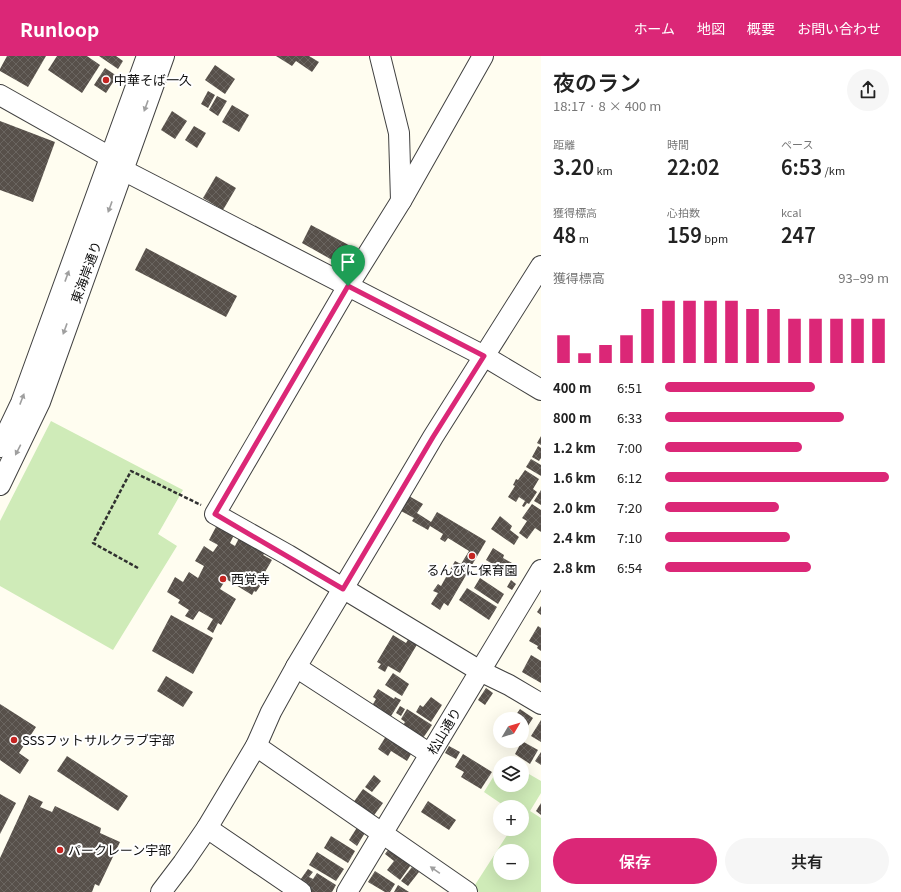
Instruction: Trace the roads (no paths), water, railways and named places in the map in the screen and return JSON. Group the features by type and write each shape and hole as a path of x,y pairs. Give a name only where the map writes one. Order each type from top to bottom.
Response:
{"street":[{"name":"東海岸通り","path":"0,484 40,402 116,163 147,56"},
{"name":"東海岸通り","path":"2,436 21,403 116,163 164,56"},
{"path":"380,56 399,133 401,201"},
{"path":"483,56 401,201 348,286 215,514 480,671 541,704"},
{"path":"0,95 116,163 484,356 541,390"},
{"path":"161,892 207,828 256,746 271,712 296,668 433,437 541,266"},
{"name":"松山通り","path":"347,892 541,570"},
{"path":"296,668 430,754"},
{"path":"256,746 467,892"},
{"path":"207,828 301,892"}],"place":[{"name":"中華そば一久","path":"106,80"},
{"name":"るんびに保育園","path":"472,556"},
{"name":"西覚寺","path":"223,579"},
{"name":"SSSフットサルクラブ宇部","path":"14,740"},
{"name":"パークレーン宇部","path":"60,850"}]}
